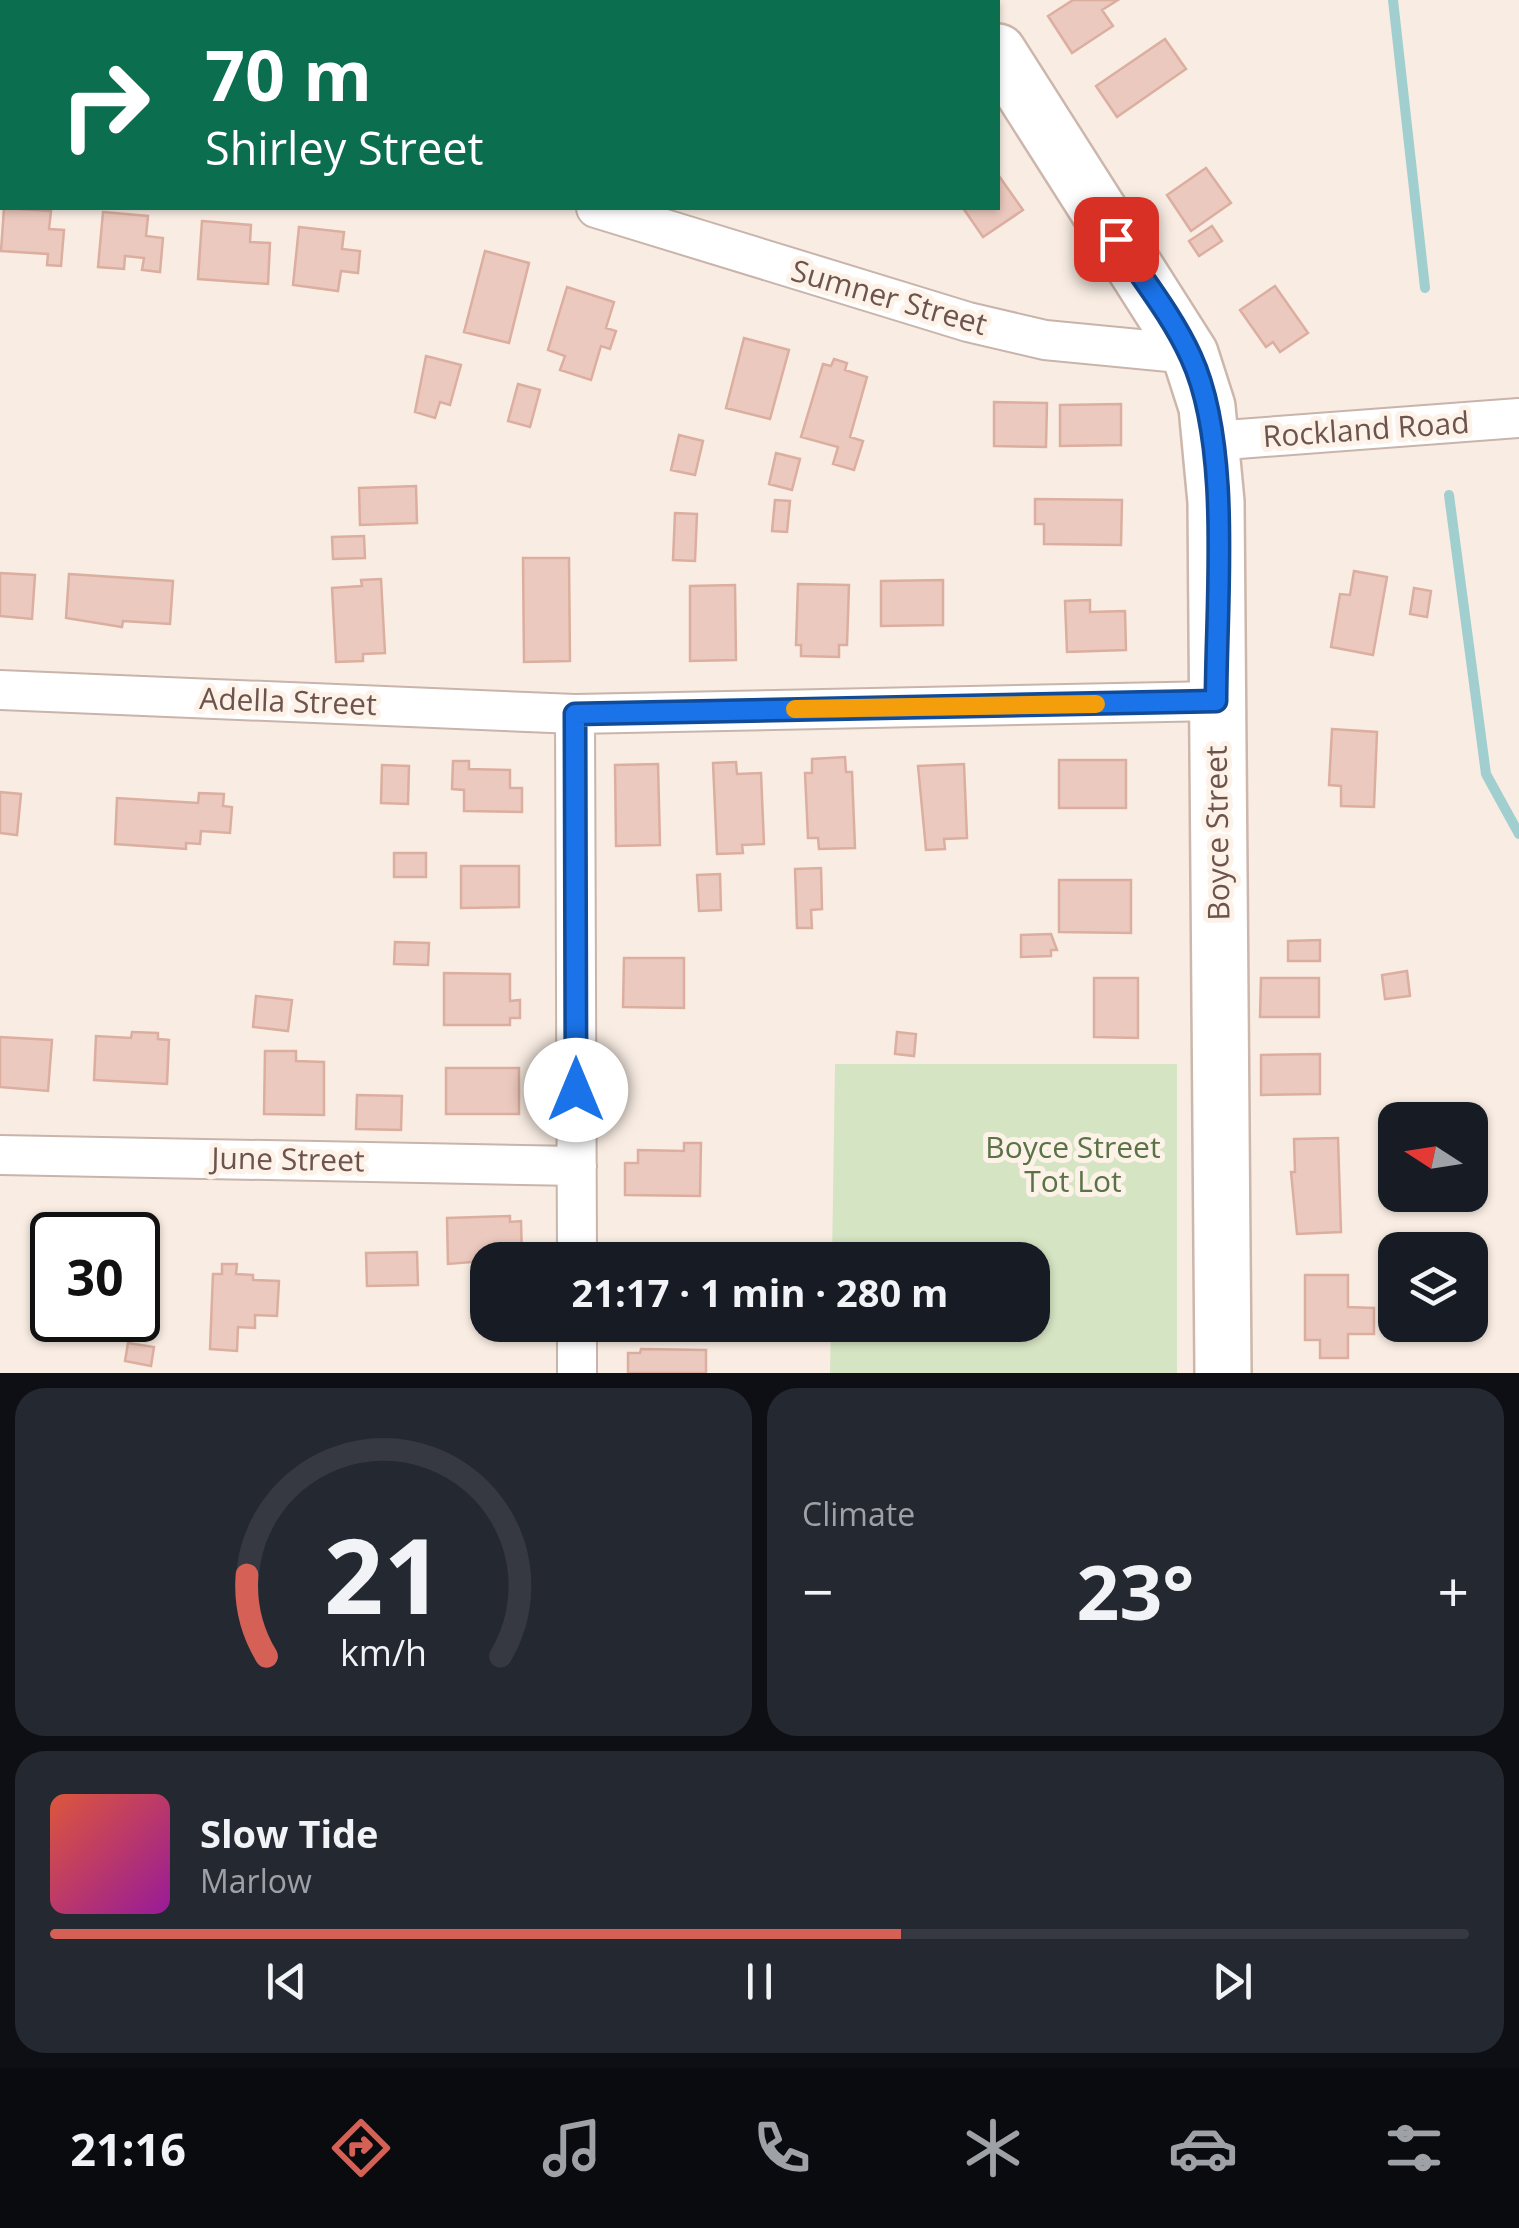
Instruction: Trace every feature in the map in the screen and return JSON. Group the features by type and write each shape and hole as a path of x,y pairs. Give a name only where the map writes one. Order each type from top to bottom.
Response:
{"street":[{"name":"Boyce Street","path":"1000,55 1190,354 1212,441 1226,1317 1223,1373"},
{"name":"Sumner Street","path":"603,210 968,322 1045,340 1190,354"},
{"name":"Rockland Road","path":"1212,441 1519,418"},
{"name":"Adella Street","path":"0,690 575,714 1216,701"},
{"path":"575,714 577,1242"},
{"name":"June Street","path":"0,1155 576,1166"},
{"path":"577,1342 577,1373"}],"green space":[{"name":"Boyce Street Tot Lot","path":"835,1064 1177,1064 1177,1373 830,1373 831,1342 1050,1342 1050,1242 832,1242"}],"building":[{"path":"1073,0 1118,0 1102,10 1113,26 1072,53 1048,16"},
{"path":"1165,39 1186,69 1117,117 1096,86"},
{"path":"1206,168 1231,203 1191,231 1167,195"},
{"path":"1000,177 1023,210 983,237 964,210 1000,210"},
{"path":"4,210 51,211 49,229 64,230 61,266 47,265 48,254 1,251"},
{"path":"103,212 148,216 146,236 163,238 160,272 142,270 144,258 125,256 124,269 98,267"},
{"path":"202,221 251,225 250,242 270,243 268,284 198,279"},
{"path":"1212,226 1222,241 1199,256 1189,241"},
{"path":"299,227 344,232 342,249 360,251 358,273 341,271 338,291 293,285"},
{"path":"485,251 529,263 509,343 464,332"},
{"path":"1275,286 1308,333 1280,352 1273,342 1266,347 1240,310"},
{"path":"567,287 614,302 606,328 616,331 610,349 601,346 591,380 560,370 565,356 548,350"},
{"path":"744,338 789,350 770,419 726,408"},
{"path":"426,356 461,365 450,405 440,402 435,418 415,412"},
{"path":"834,359 847,363 845,370 867,377 850,437 863,441 854,470 833,464 838,447 801,437 823,364 831,366"},
{"path":"518,384 540,390 530,427 508,421"},
{"path":"994,402 1047,403 1046,447 994,446"},
{"path":"1121,404 1121,445 1060,446 1060,405"},
{"path":"679,435 703,441 695,475 671,470"},
{"path":"776,453 800,459 792,490 769,484"},
{"path":"416,486 417,523 360,525 359,488"},
{"path":"1035,499 1122,500 1121,545 1044,544 1044,524 1035,524"},
{"path":"775,500 790,501 787,532 772,531"},
{"path":"675,513 697,514 695,561 673,560"},
{"path":"364,536 365,558 333,559 332,537"},
{"path":"523,558 569,558 570,661 524,662"},
{"path":"1354,571 1387,577 1373,655 1331,647 1340,594 1350,595"},
{"path":"0,573 35,575 32,619 0,616"},
{"path":"69,574 173,581 170,624 123,621 122,627 66,618"},
{"path":"381,579 385,653 363,654 363,661 336,662 332,588 362,586 361,580"},
{"path":"943,580 943,625 881,626 881,581"},
{"path":"798,584 849,585 847,645 839,645 839,657 801,656 801,645 796,645"},
{"path":"735,585 736,660 690,661 690,586"},
{"path":"1414,588 1431,591 1427,617 1410,614"},
{"path":"1090,600 1090,612 1125,611 1126,650 1067,652 1065,601"},
{"path":"1332,729 1377,732 1374,807 1341,806 1341,786 1329,785"},
{"path":"845,757 846,772 852,772 855,848 819,849 818,838 808,838 805,773 812,773 812,759"},
{"path":"1059,760 1126,760 1126,808 1059,808"},
{"path":"453,761 469,761 469,769 510,770 510,788 522,788 522,812 464,811 464,790 452,789"},
{"path":"736,762 737,774 761,773 764,844 742,845 743,853 717,854 713,763"},
{"path":"658,764 660,845 616,846 615,765"},
{"path":"964,764 967,838 944,839 945,849 926,850 918,766"},
{"path":"382,765 409,766 408,804 381,803"},
{"path":"0,792 21,794 17,835 0,833"},
{"path":"199,793 224,794 223,806 232,807 230,833 201,831 200,844 186,843 186,849 115,844 117,798 198,803"},
{"path":"394,853 426,853 426,877 394,877"},
{"path":"461,866 519,866 519,907 461,908"},
{"path":"821,868 822,909 811,910 812,928 797,928 795,869"},
{"path":"720,874 721,910 699,911 697,875"},
{"path":"1059,880 1131,880 1131,933 1059,932"},
{"path":"1051,934 1057,950 1051,950 1051,956 1021,957 1021,935"},
{"path":"1320,940 1320,961 1288,961 1288,941"},
{"path":"395,942 429,943 428,965 394,964"},
{"path":"624,958 684,958 684,1008 623,1007"},
{"path":"1407,971 1410,996 1385,999 1382,975"},
{"path":"444,973 510,974 510,1001 520,1000 520,1018 510,1018 510,1025 444,1025"},
{"path":"1094,978 1138,978 1138,1038 1094,1037"},
{"path":"1261,978 1319,978 1319,1017 1260,1017"},
{"path":"256,996 292,1000 288,1031 253,1027"},
{"path":"132,1032 158,1033 158,1039 169,1040 167,1084 94,1080 96,1036 131,1038"},
{"path":"897,1032 916,1034 914,1056 895,1054"},
{"path":"0,1037 52,1040 48,1091 0,1087"},
{"path":"265,1051 296,1051 296,1061 324,1062 324,1115 264,1114"},
{"path":"1320,1054 1320,1094 1261,1095 1261,1055"},
{"path":"446,1068 519,1068 519,1114 446,1114"},
{"path":"357,1095 402,1096 401,1130 356,1129"},
{"path":"1338,1138 1341,1232 1297,1234 1291,1172 1295,1172 1294,1139"},
{"path":"684,1143 701,1143 700,1196 625,1195 625,1163 638,1163 638,1150 684,1151"},
{"path":"510,1216 510,1222 521,1221 522,1242 470,1242 470,1262 448,1264 447,1218"},
{"path":"417,1252 418,1285 367,1286 366,1253"},
{"path":"222,1264 237,1264 236,1274 253,1275 253,1280 279,1281 277,1316 255,1315 255,1328 238,1327 237,1351 210,1349 213,1274 222,1274"},
{"path":"1305,1275 1348,1275 1348,1307 1374,1308 1374,1334 1348,1334 1348,1358 1320,1358 1320,1340 1305,1340"},
{"path":"128,1343 154,1347 151,1366 125,1361"},
{"path":"641,1349 706,1350 706,1373 628,1373 628,1353 640,1353"}],"waterway":[{"path":"1393,0 1425,288"},
{"path":"1449,495 1486,774 1519,834"}],"slow traffic":[{"path":"795,709 1096,704"}],"route":[{"path":"576,1090 575,714 1216,701 1216,502 1207,407 1190,354 1116,239"}]}
